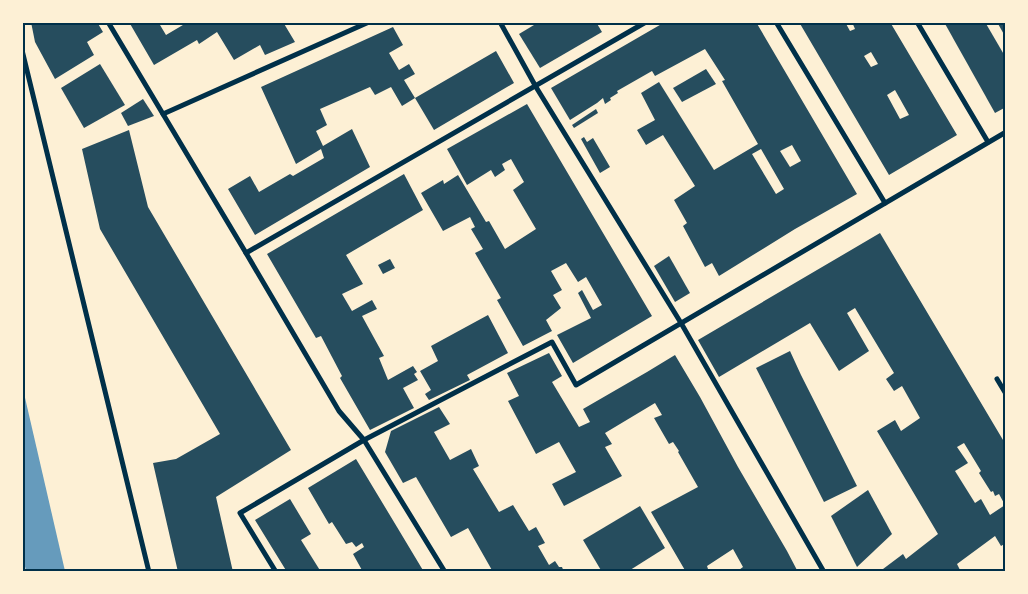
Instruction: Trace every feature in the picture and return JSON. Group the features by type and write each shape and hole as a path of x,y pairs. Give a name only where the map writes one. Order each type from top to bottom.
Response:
{"street":[{"path":"108,22 339,411 364,440 445,572"},
{"path":"163,114 369,22"},
{"path":"500,22 536,86 680,323 824,572"},
{"path":"246,252 646,22"},
{"path":"776,22 885,203"},
{"path":"918,22 988,142"},
{"path":"22,50 150,572"},
{"path":"276,572 240,513 364,440 552,342 576,385 1006,132"},
{"path":"997,379 1006,394"}],"water":[{"path":"22,389 65,571 26,571 23,557"}],"building":[{"path":"31,22 97,22 103,32 87,42 94,55 55,79 35,42"},
{"path":"129,22 164,22 160,25 166,35 188,22 283,22 295,42 265,55 260,45 234,60 217,32 199,44 197,40 154,65"},
{"path":"539,22 596,22 602,32 540,68 519,34"},
{"path":"665,22 756,22 857,194 795,229 719,276 712,263 705,267 683,226 687,223 674,200 695,186 663,135 646,145 637,130 655,120 641,93 659,82 714,170 758,144 722,81 725,80 705,49 655,76 652,71 617,91 618,93 605,104 603,98 570,120 551,88","holes":["792,145 801,161 790,167 780,151","761,149 784,189 776,194 752,154"]},
{"path":"799,22 845,22 850,31 855,29 852,22 890,22 957,135 889,175","holes":["871,52 878,64 871,67 864,56","895,90 909,115 900,119 887,95"]},
{"path":"944,22 985,22 1006,58 1006,107 995,113"},
{"path":"997,22 1006,22 1006,38"},
{"path":"393,27 403,45 389,53 399,70 409,64 415,74 404,80 415,98 402,106 391,87 375,95 370,87 320,109 327,125 316,131 323,146 352,129 370,167 255,235 228,189 250,176 259,192 290,174 293,176 324,158 321,149 296,164 261,87"},
{"path":"496,51 514,83 434,130 415,98"},
{"path":"100,64 125,105 84,128 61,88"},
{"path":"706,69 716,84 682,102 673,88"},
{"path":"143,99 154,116 128,126 121,113"},
{"path":"527,104 652,316 573,363 557,335 591,318 578,293 582,290 593,310 602,305 586,277 578,282 566,263 551,271 562,290 553,295 561,308 546,320 552,331 523,346 497,300 501,298 475,253 483,249 471,229 475,227 470,217 443,231 421,193 443,180 444,184 458,175 486,222 489,221 505,249 536,229 513,190 524,182 511,159 502,164 505,170 495,177 491,170 467,185 447,149"},
{"path":"596,109 598,113 574,128 572,125"},
{"path":"129,130 148,207 291,450 216,497 233,572 178,572 153,463 176,459 220,434 100,229 82,149"},
{"path":"584,137 587,142 593,138 610,167 600,173 581,139"},
{"path":"404,174 423,210 346,255 363,284 342,294 352,311 372,300 377,309 362,316 384,356 379,358 388,380 413,366 417,372 414,374 418,380 403,388 414,408 370,430 340,378 342,376 321,336 316,338 267,254"},
{"path":"880,233 1006,445 1006,543 1001,546 995,536 957,564 961,572 879,572 903,554 906,559 938,534 877,431 895,420 901,431 920,418 902,386 894,391 886,379 894,373 855,308 847,313 869,351 839,371 810,323 719,377 698,340","holes":["964,443 981,471 979,473 991,492 993,491 995,496 999,494 1005,505 990,515 981,499 975,503 955,471 968,463 957,447"]},
{"path":"669,256 690,293 675,302 654,266"},
{"path":"390,259 395,268 383,274 378,265"},
{"path":"488,315 508,353 467,375 470,380 429,400 425,394 431,390 420,371 438,361 431,346"},
{"path":"790,351 857,486 824,502 756,368"},
{"path":"549,353 562,376 552,382 579,427 590,422 583,409 675,355 798,572 736,572 743,567 733,549 707,566 709,572 686,572 651,512 698,487 679,451 673,442 669,444 654,418 662,415 655,403 605,433 612,444 605,447 622,476 564,506 552,484 576,472 559,442 536,454 508,401 519,396 507,373"},
{"path":"439,407 450,424 434,432 450,460 471,449 479,466 473,469 499,512 513,505 529,531 536,527 545,543 538,546 549,565 555,561 559,567 562,567 564,572 493,572 468,528 451,537 416,477 403,483 385,452 391,431"},
{"path":"356,459 424,572 363,572 353,554 364,547 362,543 356,547 352,542 346,544 332,522 329,524 308,488"},
{"path":"868,490 892,534 857,567 831,516"},
{"path":"290,499 311,534 301,540 321,572 287,572 255,520"},
{"path":"640,506 665,548 627,572 602,572 583,540"}]}
